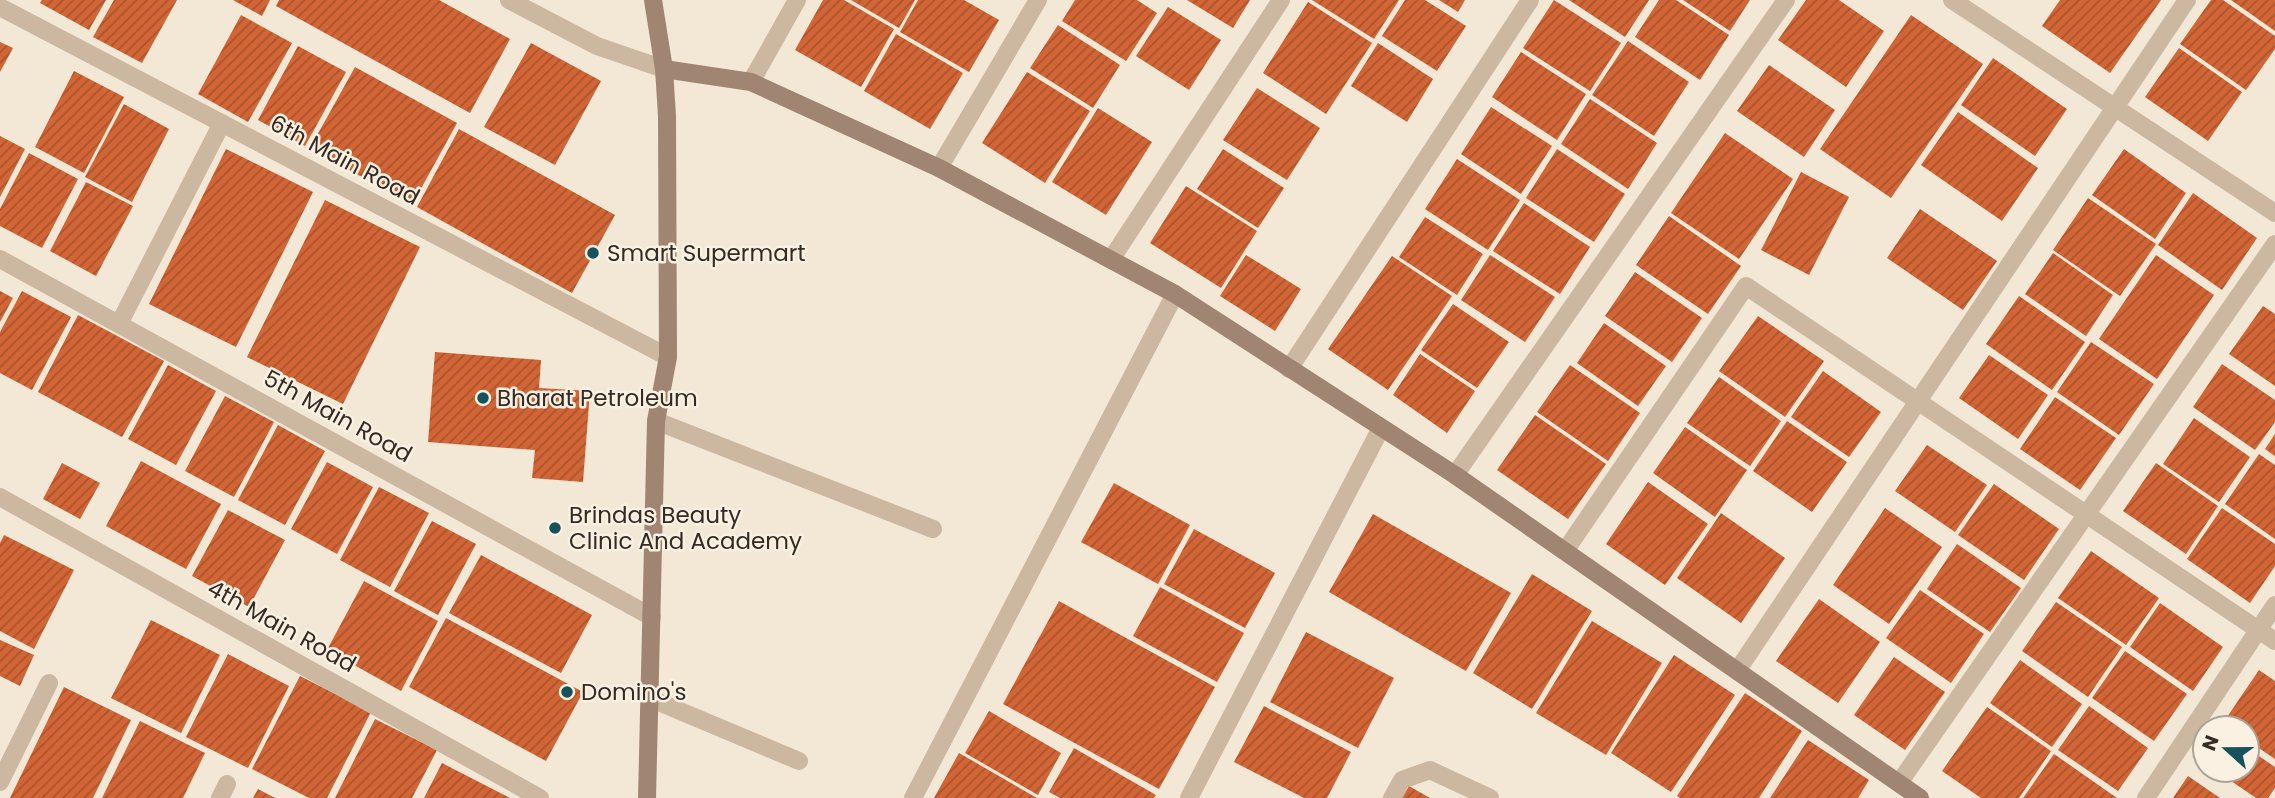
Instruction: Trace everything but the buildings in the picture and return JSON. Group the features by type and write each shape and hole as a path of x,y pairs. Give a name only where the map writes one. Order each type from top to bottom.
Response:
{"street":[{"path":"509,0 597,46 664,69 751,82 939,168 1112,258 1175,294 1455,475 1920,798"},
{"path":"647,798 656,421 668,357 664,69 653,0"},
{"path":"751,82 797,0"},
{"path":"939,168 1038,0"},
{"path":"1112,258 1282,0"},
{"path":"1289,369 1530,0"},
{"path":"1455,475 1786,0"},
{"path":"1952,0 2275,213"},
{"path":"1737,671 2187,0"},
{"name":"6th Main Road","path":"0,7 668,357"},
{"path":"119,324 222,123"},
{"path":"1899,783 2275,244"},
{"name":"5th Main Road","path":"0,259 652,617"},
{"path":"1565,551 1746,286 2275,641"},
{"path":"913,798 1175,294"},
{"path":"656,421 933,529"},
{"path":"1189,798 1381,428"},
{"name":"4th Main Road","path":"0,497 540,798"},
{"path":"2146,798 2275,605"},
{"path":"0,782 50,683"},
{"path":"649,698 799,761"},
{"path":"1392,798 1402,780 1430,770 1490,798"}],"place":[{"name":"Smart Supermart","path":"593,253"},
{"name":"Bharat Petroleum","path":"483,398"},
{"name":"Brindas Beauty Clinic And Academy","path":"555,528"},
{"name":"Domino's","path":"567,692"}]}
